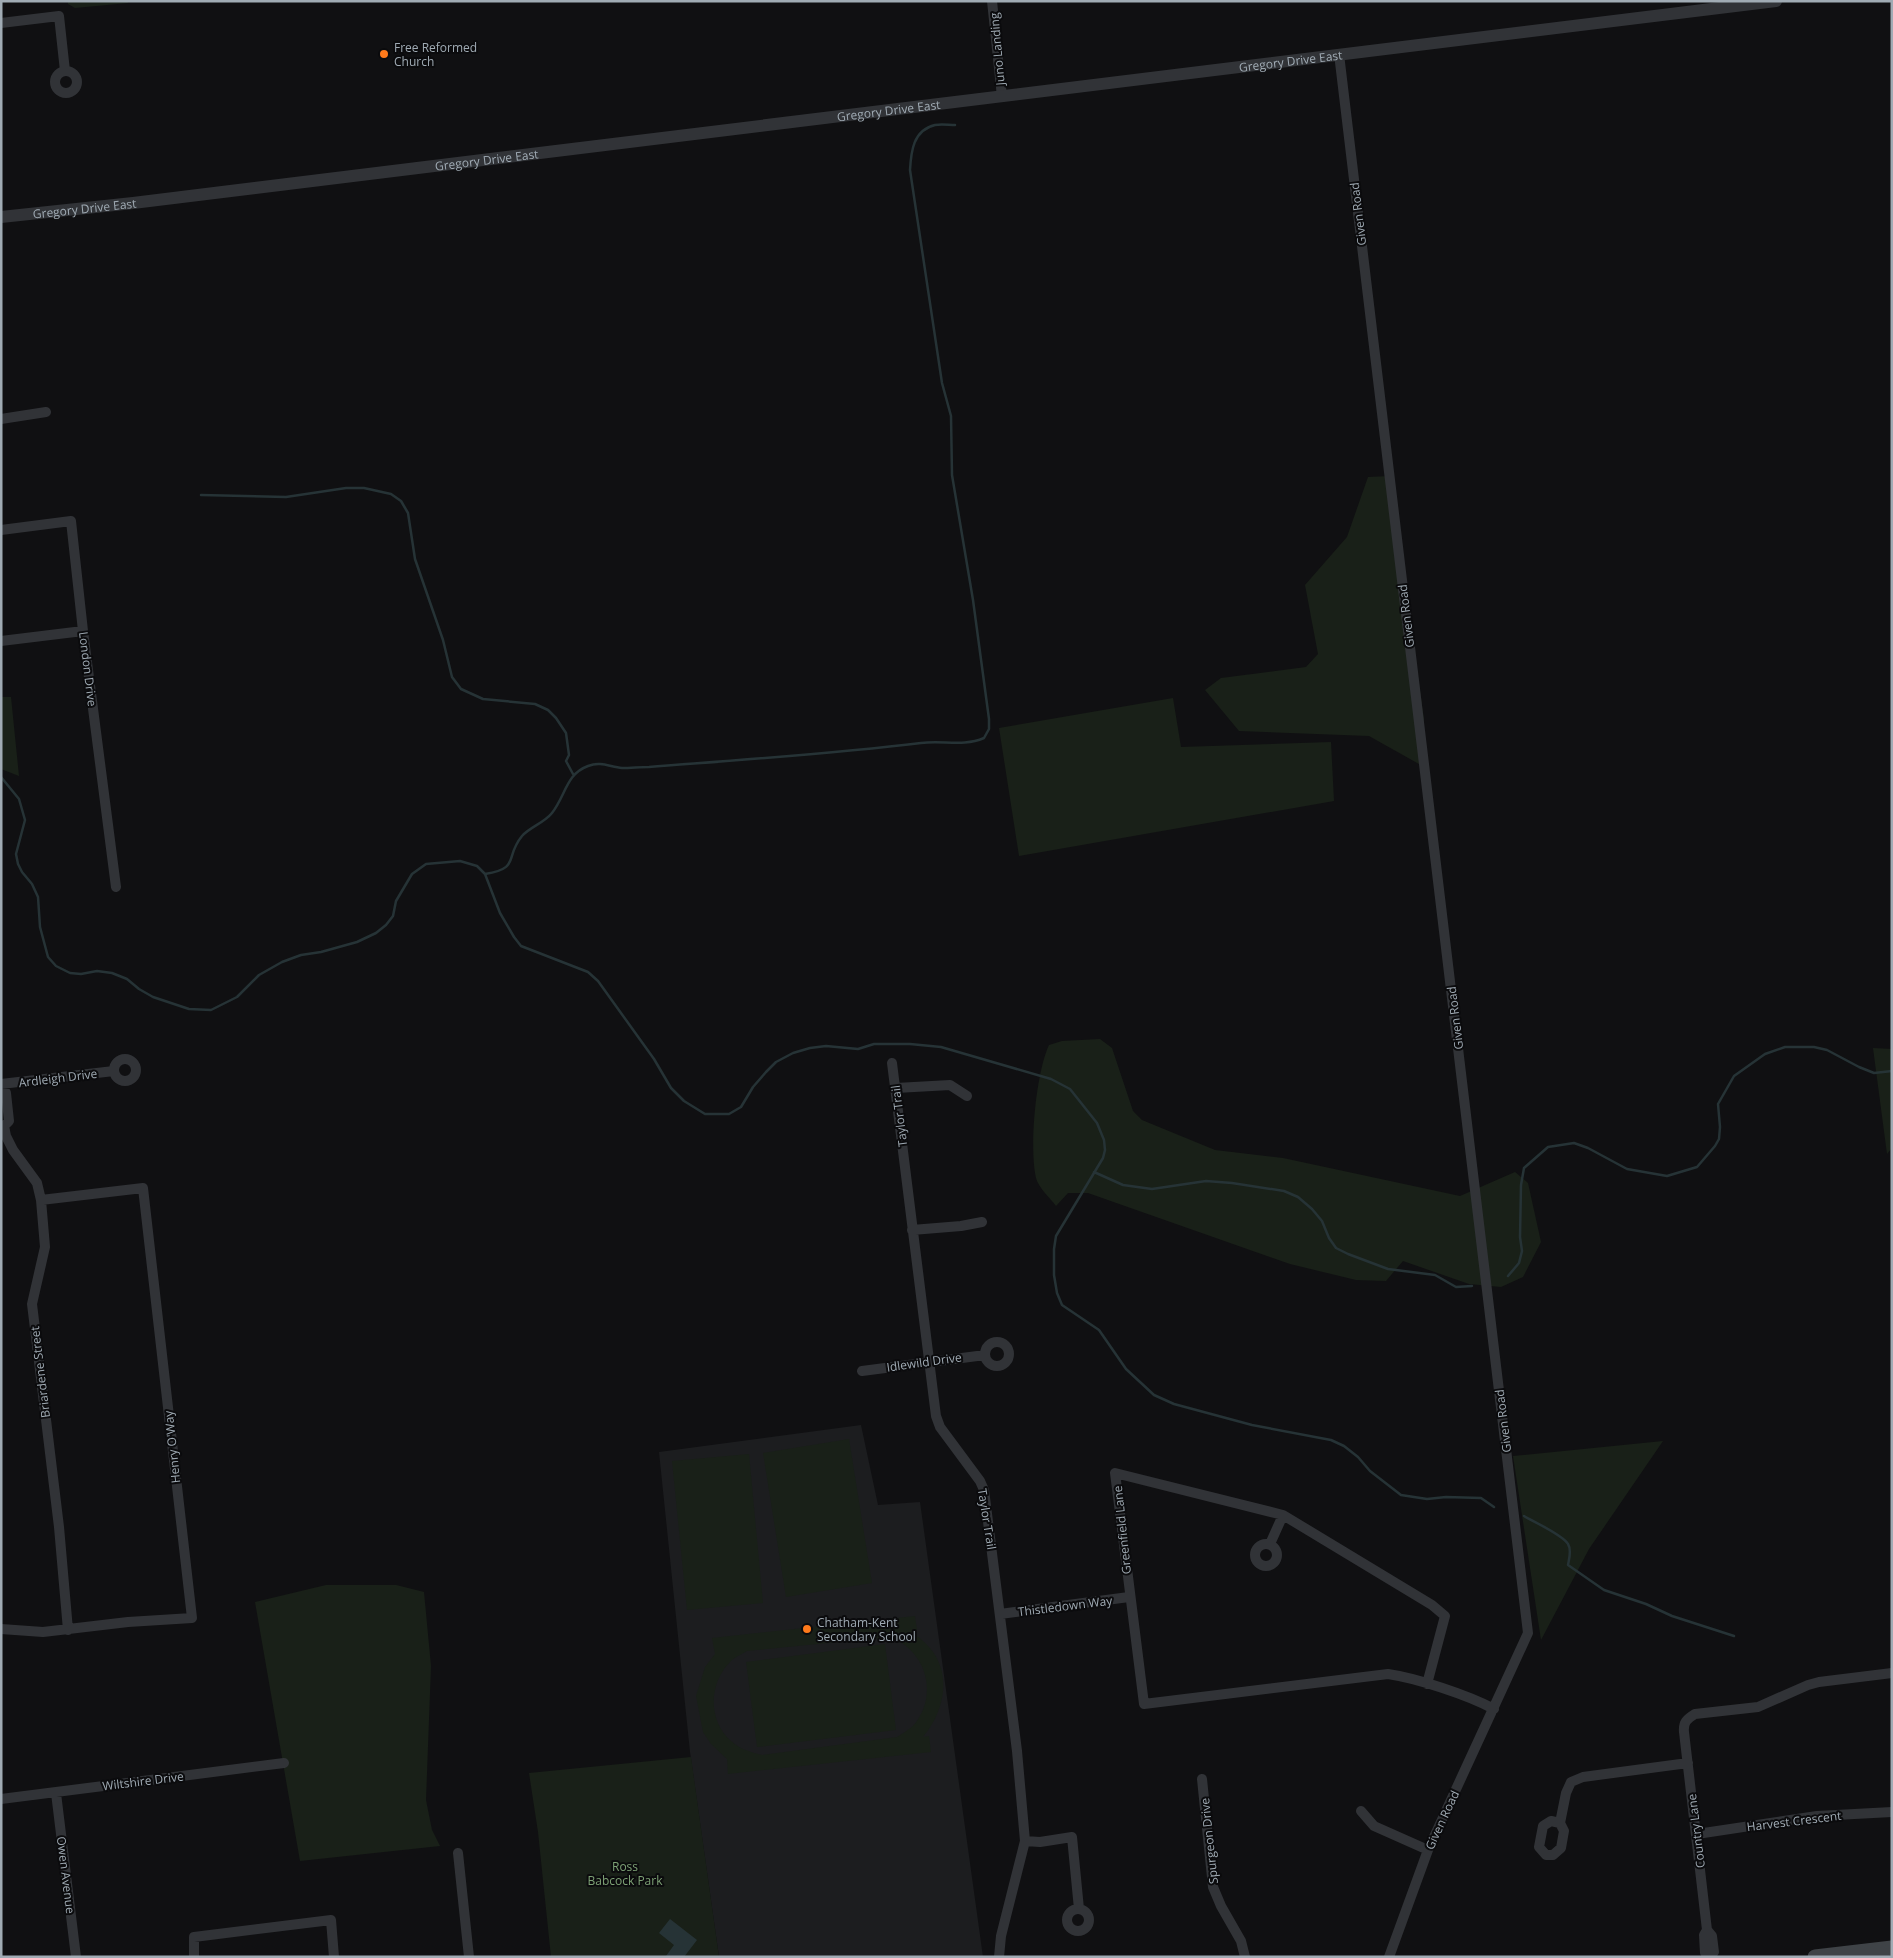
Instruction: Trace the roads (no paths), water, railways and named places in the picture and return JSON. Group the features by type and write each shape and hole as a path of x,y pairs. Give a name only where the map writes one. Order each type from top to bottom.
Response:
{"main road":[{"path":"1814,1957 1892,1948"}],"street":[{"name":"Juno Landing","path":"992,1 1002,98"},
{"name":"Gregory Drive East","path":"1,217 134,203 1002,98 1339,54 1776,1"},
{"path":"1,23 59,16 65,71"},
{"name":"Given Road","path":"1339,54 1528,1633 1428,1850 1389,1957"},
{"path":"1,419 46,412"},
{"name":"London Drive","path":"1,530 71,520 83,631 116,887"},
{"path":"1,641 83,631"},
{"name":"Taylor Trail","path":"892,1063 936,1416 940,1427 980,1481 984,1490 1017,1751 1025,1840 1003,1929 999,1957"},
{"name":"Ardleigh Drive","path":"1,1085 114,1071"},
{"name":"Briardene Street","path":"1,1085 5,1090 9,1121 3,1125 6,1136 13,1150 37,1183 41,1200 45,1247 32,1304 59,1527 68,1630"},
{"path":"896,1088 950,1085 967,1096"},
{"name":"Henry O'Way","path":"1,1629 31,1633 128,1622 192,1618 143,1188 41,1200"},
{"path":"912,1230 961,1226 982,1222"},
{"name":"Idlewild Drive","path":"862,1371 985,1355"},
{"name":"Greenfield Lane","path":"1427,1684 1445,1616 1432,1605 1283,1515 1115,1473 1129,1597 1144,1704 1388,1674 1427,1684 1482,1702 1494,1709"},
{"path":"1270,1544 1283,1515"},
{"name":"Thistledown Way","path":"1000,1614 1129,1597"},
{"name":"Country Lane","path":"1710,1957 1714,1952 1712,1936 1708,1930 1684,1732 1684,1725 1687,1719 1695,1714 1758,1707 1819,1682 1892,1673"},
{"name":"Wiltshire Drive","path":"1,1799 284,1763"},
{"path":"1560,1823 1566,1793 1571,1782 1688,1763"},
{"name":"Spurgeon Drive","path":"1202,1779 1213,1887 1221,1906 1241,1941 1245,1957"},
{"name":"Owen Avenue","path":"56,1793 76,1957"},
{"path":"1360,1811 1374,1826 1428,1850"},
{"name":"Harvest Crescent","path":"1697,1834 1817,1816 1892,1812"},
{"path":"1025,1840 1040,1842 1072,1837 1078,1908"},
{"path":"458,1853 469,1957"},
{"path":"194,1957 194,1937 303,1925 331,1920 334,1957"}],"waterway":[{"path":"485,874 496,872 508,865 522,836 552,813 575,774 588,766 601,764 622,768 649,767 819,754 929,742 961,743 984,738 989,729 989,719 973,600 952,475 951,416 942,383 910,170 913,149 922,132 935,125 955,125"},
{"path":"201,495 286,497 346,488 364,488 391,494 401,501 408,513 415,559 443,640 452,677 461,689 483,699 535,704 548,710 566,733 569,755 566,761 573,774"},
{"path":"1,777 19,799 25,820 16,854 22,872 32,884 38,897 40,927 48,957 56,966 70,973 81,974 97,971 112,973 127,979 153,997 189,1009 211,1010 237,997 259,975 282,962 301,955 321,952 357,942 376,933 393,916 396,901 412,874 426,864 460,861 477,866 485,874 500,913 521,946 588,972 598,981 654,1059 671,1088 684,1101 705,1114 729,1114 741,1107 753,1087 776,1062 793,1053 826,1046 858,1049 874,1044 910,1044 941,1047 1051,1079 1070,1089 1097,1123 1104,1140 1105,1150 1103,1158 1056,1236 1054,1275 1057,1293 1062,1305 1099,1330 1126,1369 1154,1395 1174,1404 1252,1425 1331,1440 1344,1446 1358,1457 1370,1471 1401,1495 1427,1499 1446,1497 1481,1498 1494,1507"},
{"path":"1508,1276 1519,1263 1522,1251 1520,1237 1521,1185 1524,1168 1548,1147 1574,1143 1588,1148 1627,1169 1667,1176 1697,1167 1715,1146 1719,1139 1720,1127 1718,1104 1734,1076 1765,1054 1785,1047 1814,1047 1827,1050 1874,1073 1892,1071"},
{"path":"1094,1172 1123,1185 1152,1189 1206,1181 1284,1191 1298,1197 1312,1209 1322,1221 1329,1238 1336,1248 1388,1269 1435,1275 1456,1287 1472,1286"},
{"path":"1524,1516 1565,1540 1570,1549 1568,1565 1604,1590 1646,1604 1672,1616 1734,1636"}],"place":[{"name":"Free Reformed Church","path":"384,54"},
{"name":"Chatham-Kent Secondary School","path":"807,1629"}],"park label":[{"name":"Ross Babcock Park","path":"625,1873"}]}
